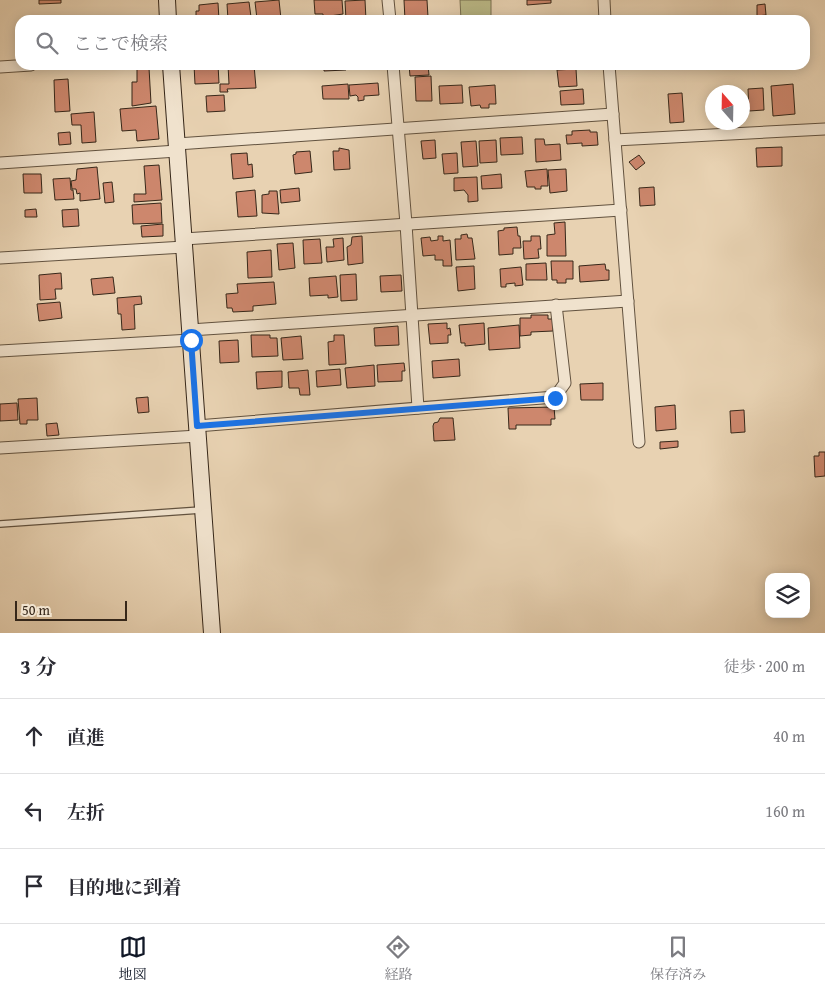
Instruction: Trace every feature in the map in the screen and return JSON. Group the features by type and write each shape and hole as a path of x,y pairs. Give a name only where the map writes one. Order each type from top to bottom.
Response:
{"street":[{"path":"166,0 168,15"},
{"path":"388,0 390,15"},
{"path":"604,0 605,15"},
{"path":"0,67 15,66"},
{"path":"171,70 212,633"},
{"path":"393,70 418,408"},
{"path":"609,70 639,442"},
{"path":"0,163 398,129 613,114"},
{"path":"615,140 825,129"},
{"path":"0,258 406,224 620,210"},
{"path":"0,351 412,315 628,301"},
{"path":"0,448 198,431 418,408 555,398 565,383 556,305"}],"lane":[{"path":"0,524 203,510"}],"shaded area":[{"path":"460,0 491,0 491,15 461,15"}],"building":[{"path":"39,0 61,0 61,3 39,4"},
{"path":"279,0 281,15 257,15 255,2"},
{"path":"314,0 342,0 343,14 315,14"},
{"path":"365,0 366,15 346,15 345,1"},
{"path":"404,0 427,0 428,15 405,15"},
{"path":"527,0 551,0 551,3 527,5"},
{"path":"249,2 251,15 228,15 227,4"},
{"path":"218,3 219,15 196,15 196,11 199,11 199,5"},
{"path":"765,4 766,15 757,15 757,5"},
{"path":"137,70 149,70 151,103 132,106 132,82 137,82"},
{"path":"194,70 218,70 219,83 195,84"},
{"path":"228,70 254,70 256,88 227,89 228,92 220,92 220,84 229,84"},
{"path":"409,70 428,70 429,75 410,76"},
{"path":"557,70 576,70 577,86 559,87"},
{"path":"431,76 432,101 416,101 415,77"},
{"path":"68,79 70,111 55,112 54,80"},
{"path":"378,83 379,95 364,96 364,100 358,101 356,95 350,96 349,85"},
{"path":"348,84 349,99 323,99 322,86"},
{"path":"793,84 795,114 773,116 771,86"},
{"path":"462,85 463,103 440,104 439,86"},
{"path":"495,85 496,104 489,104 489,108 481,108 480,105 471,106 469,87"},
{"path":"763,88 764,110 750,111 750,89"},
{"path":"583,89 584,104 561,105 560,91"},
{"path":"682,93 684,122 670,123 668,94"},
{"path":"224,95 225,111 207,112 206,96"},
{"path":"156,106 159,139 137,141 136,130 122,131 120,109"},
{"path":"94,112 96,142 82,143 81,125 72,125 71,114"},
{"path":"590,130 590,132 597,132 598,145 582,146 582,143 567,144 566,135 572,135 572,131"},
{"path":"70,132 71,144 59,145 58,133"},
{"path":"522,137 523,154 501,155 500,138"},
{"path":"535,139 544,139 545,145 560,144 561,160 536,162"},
{"path":"435,140 436,158 423,159 421,141"},
{"path":"496,140 497,162 480,163 479,141"},
{"path":"476,141 478,166 463,167 461,142"},
{"path":"782,147 782,166 757,167 756,148"},
{"path":"339,148 349,150 350,169 334,170 333,151 339,151"},
{"path":"310,151 312,172 295,174 293,155 296,152"},
{"path":"247,153 248,165 252,164 253,177 233,179 231,154"},
{"path":"457,153 458,173 444,174 442,154"},
{"path":"639,155 645,163 636,170 629,162"},
{"path":"159,165 162,200 134,202 134,194 146,194 144,166"},
{"path":"97,167 100,199 80,201 80,193 77,194 76,189 72,189 71,181 76,180 77,169"},
{"path":"547,169 548,186 541,186 541,189 527,187 525,171"},
{"path":"566,169 567,191 550,193 548,170"},
{"path":"23,174 41,174 42,193 24,193"},
{"path":"501,174 502,188 482,189 481,176"},
{"path":"477,177 478,201 468,202 468,195 464,190 454,191 454,178"},
{"path":"70,178 74,199 55,200 53,179"},
{"path":"112,182 114,202 105,203 103,183"},
{"path":"654,187 655,205 640,206 639,188"},
{"path":"299,188 300,201 281,203 280,190"},
{"path":"255,190 257,216 238,217 236,192"},
{"path":"269,191 277,191 279,214 262,213 262,195 269,194"},
{"path":"161,203 162,223 133,224 132,205"},
{"path":"36,209 37,217 25,217 25,210"},
{"path":"78,209 79,226 63,227 62,210"},
{"path":"565,222 566,256 547,256 547,235 555,234 554,223"},
{"path":"163,224 163,236 142,237 141,226"},
{"path":"517,227 521,248 513,248 513,254 499,255 498,231 504,230 504,228"},
{"path":"467,234 468,238 472,238 475,259 456,260 455,239 461,239 461,235"},
{"path":"362,236 363,263 348,265 347,247 351,245 352,237"},
{"path":"438,236 443,236 443,241 450,240 452,266 443,266 443,260 435,260 435,255 423,256 421,238 430,237 431,241 438,240"},
{"path":"531,236 540,236 541,249 538,249 539,258 524,259 523,241 531,241"},
{"path":"343,238 344,260 327,262 326,247 334,247 333,239"},
{"path":"320,239 322,263 304,264 303,240"},
{"path":"293,243 295,268 279,270 277,244"},
{"path":"271,250 272,277 248,278 247,252"},
{"path":"551,261 573,261 573,279 566,279 566,283 557,283 557,280 552,280"},
{"path":"546,263 547,280 526,280 526,264"},
{"path":"605,264 606,270 609,270 609,280 580,282 579,266"},
{"path":"474,266 475,289 458,291 456,267"},
{"path":"521,267 523,285 515,286 515,283 506,284 506,287 501,287 500,269"},
{"path":"61,273 62,289 55,289 56,299 40,300 39,275"},
{"path":"356,274 357,300 341,301 340,275"},
{"path":"401,275 402,291 381,292 380,276"},
{"path":"336,276 338,297 328,298 328,295 310,296 309,278"},
{"path":"113,277 115,293 93,295 91,279"},
{"path":"274,282 276,304 253,306 253,311 233,312 232,308 227,308 226,294 238,293 237,284"},
{"path":"141,296 142,304 134,305 135,329 122,330 117,298"},
{"path":"60,302 62,318 39,321 37,304"},
{"path":"531,315 548,315 548,319 553,319 553,331 531,332 531,335 520,336 520,318 531,318"},
{"path":"447,323 447,329 450,328 451,335 448,335 448,343 430,344 428,324"},
{"path":"484,323 485,344 465,346 465,343 461,343 459,325"},
{"path":"519,325 520,348 489,350 488,328"},
{"path":"398,326 399,345 375,346 374,328"},
{"path":"251,335 270,335 270,338 277,338 278,356 252,357"},
{"path":"334,335 344,335 346,364 329,365 328,342 334,341"},
{"path":"301,336 303,359 283,360 281,338"},
{"path":"238,340 239,362 220,363 219,341"},
{"path":"459,359 460,376 433,378 432,361"},
{"path":"404,363 405,371 402,371 402,381 378,382 377,365"},
{"path":"374,365 375,386 347,388 345,368"},
{"path":"340,369 341,385 317,387 316,371"},
{"path":"308,370 310,395 300,395 299,388 289,388 288,372"},
{"path":"282,371 282,387 257,389 256,372"},
{"path":"603,383 603,400 581,400 580,384"},
{"path":"148,397 149,412 138,413 136,398"},
{"path":"37,398 38,420 27,420 27,424 20,424 18,399"},
{"path":"17,403 18,420 0,421 0,404"},
{"path":"675,405 676,429 656,431 655,407"},
{"path":"554,407 555,419 551,419 551,425 516,425 516,429 509,429 508,408"},
{"path":"744,410 745,432 731,433 730,411"},
{"path":"440,418 453,418 455,440 434,441 433,426"},
{"path":"57,423 59,435 47,436 46,424"},
{"path":"678,441 678,447 660,449 660,442"},
{"path":"819,452 825,452 825,476 815,477 814,456 819,456"}],"route":[{"path":"191,340 197,426 555,398"}]}
